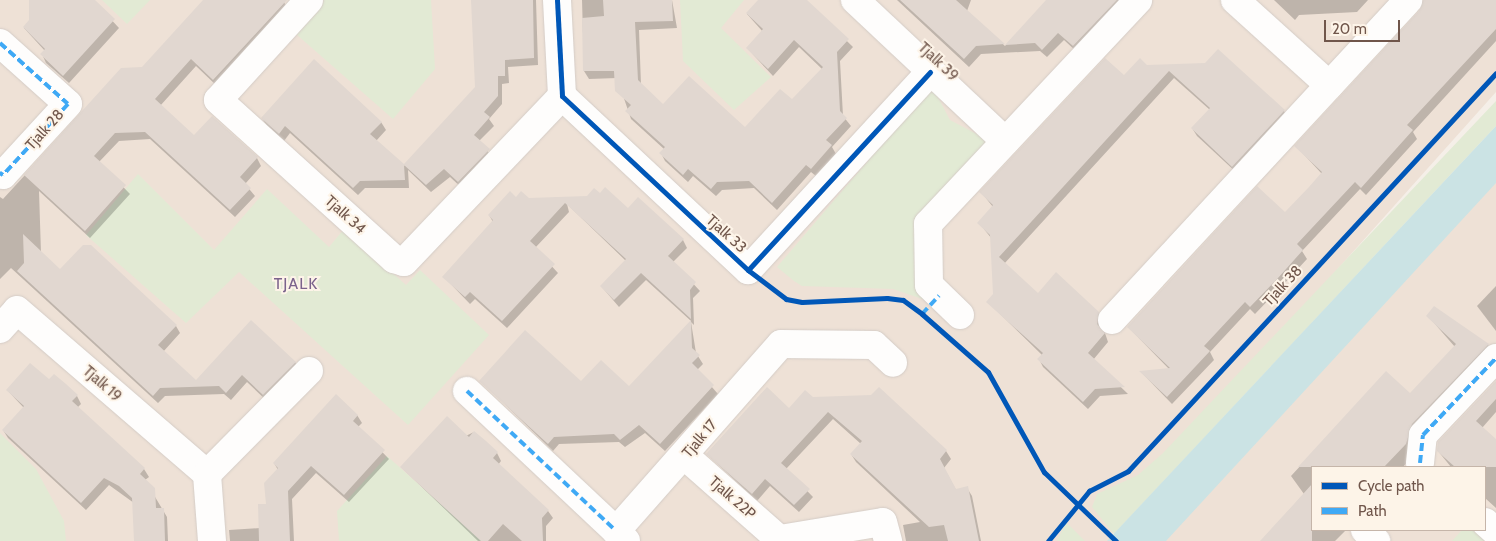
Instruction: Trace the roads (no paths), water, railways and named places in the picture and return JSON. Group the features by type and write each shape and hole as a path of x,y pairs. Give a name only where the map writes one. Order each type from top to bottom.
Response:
{"street":[{"name":"Tjalk 34","path":"309,0 218,100 394,259 404,262 562,96"},
{"path":"557,0 562,96"},
{"name":"Tjalk 39","path":"855,0 1004,141"},
{"path":"960,315 929,285 928,224 1138,0"},
{"path":"1236,0 1329,86"},
{"path":"1112,320 1408,0"},
{"name":"Tjalk 28","path":"0,43 68,104 3,175 0,173"},
{"name":"Tjalk 33","path":"562,96 748,270 930,72"},
{"name":"Tjalk 19","path":"0,328 17,310 207,474"},
{"name":"Tjalk 17","path":"467,391 621,536 685,456 781,344 874,345 894,363"},
{"path":"1421,466 1424,435 1496,358"},
{"path":"212,541 207,474 310,370"},
{"name":"Tjalk 22P","path":"685,456 781,540 883,522 888,541"},
{"path":"1486,523 1496,532"},
{"path":"1353,541 1363,531"},
{"path":"1365,531 1376,541"}],"water":[{"path":"1496,126 1496,183 1166,541 1107,541"}],"district":[{"name":"TJALK","path":"296,284"}]}
